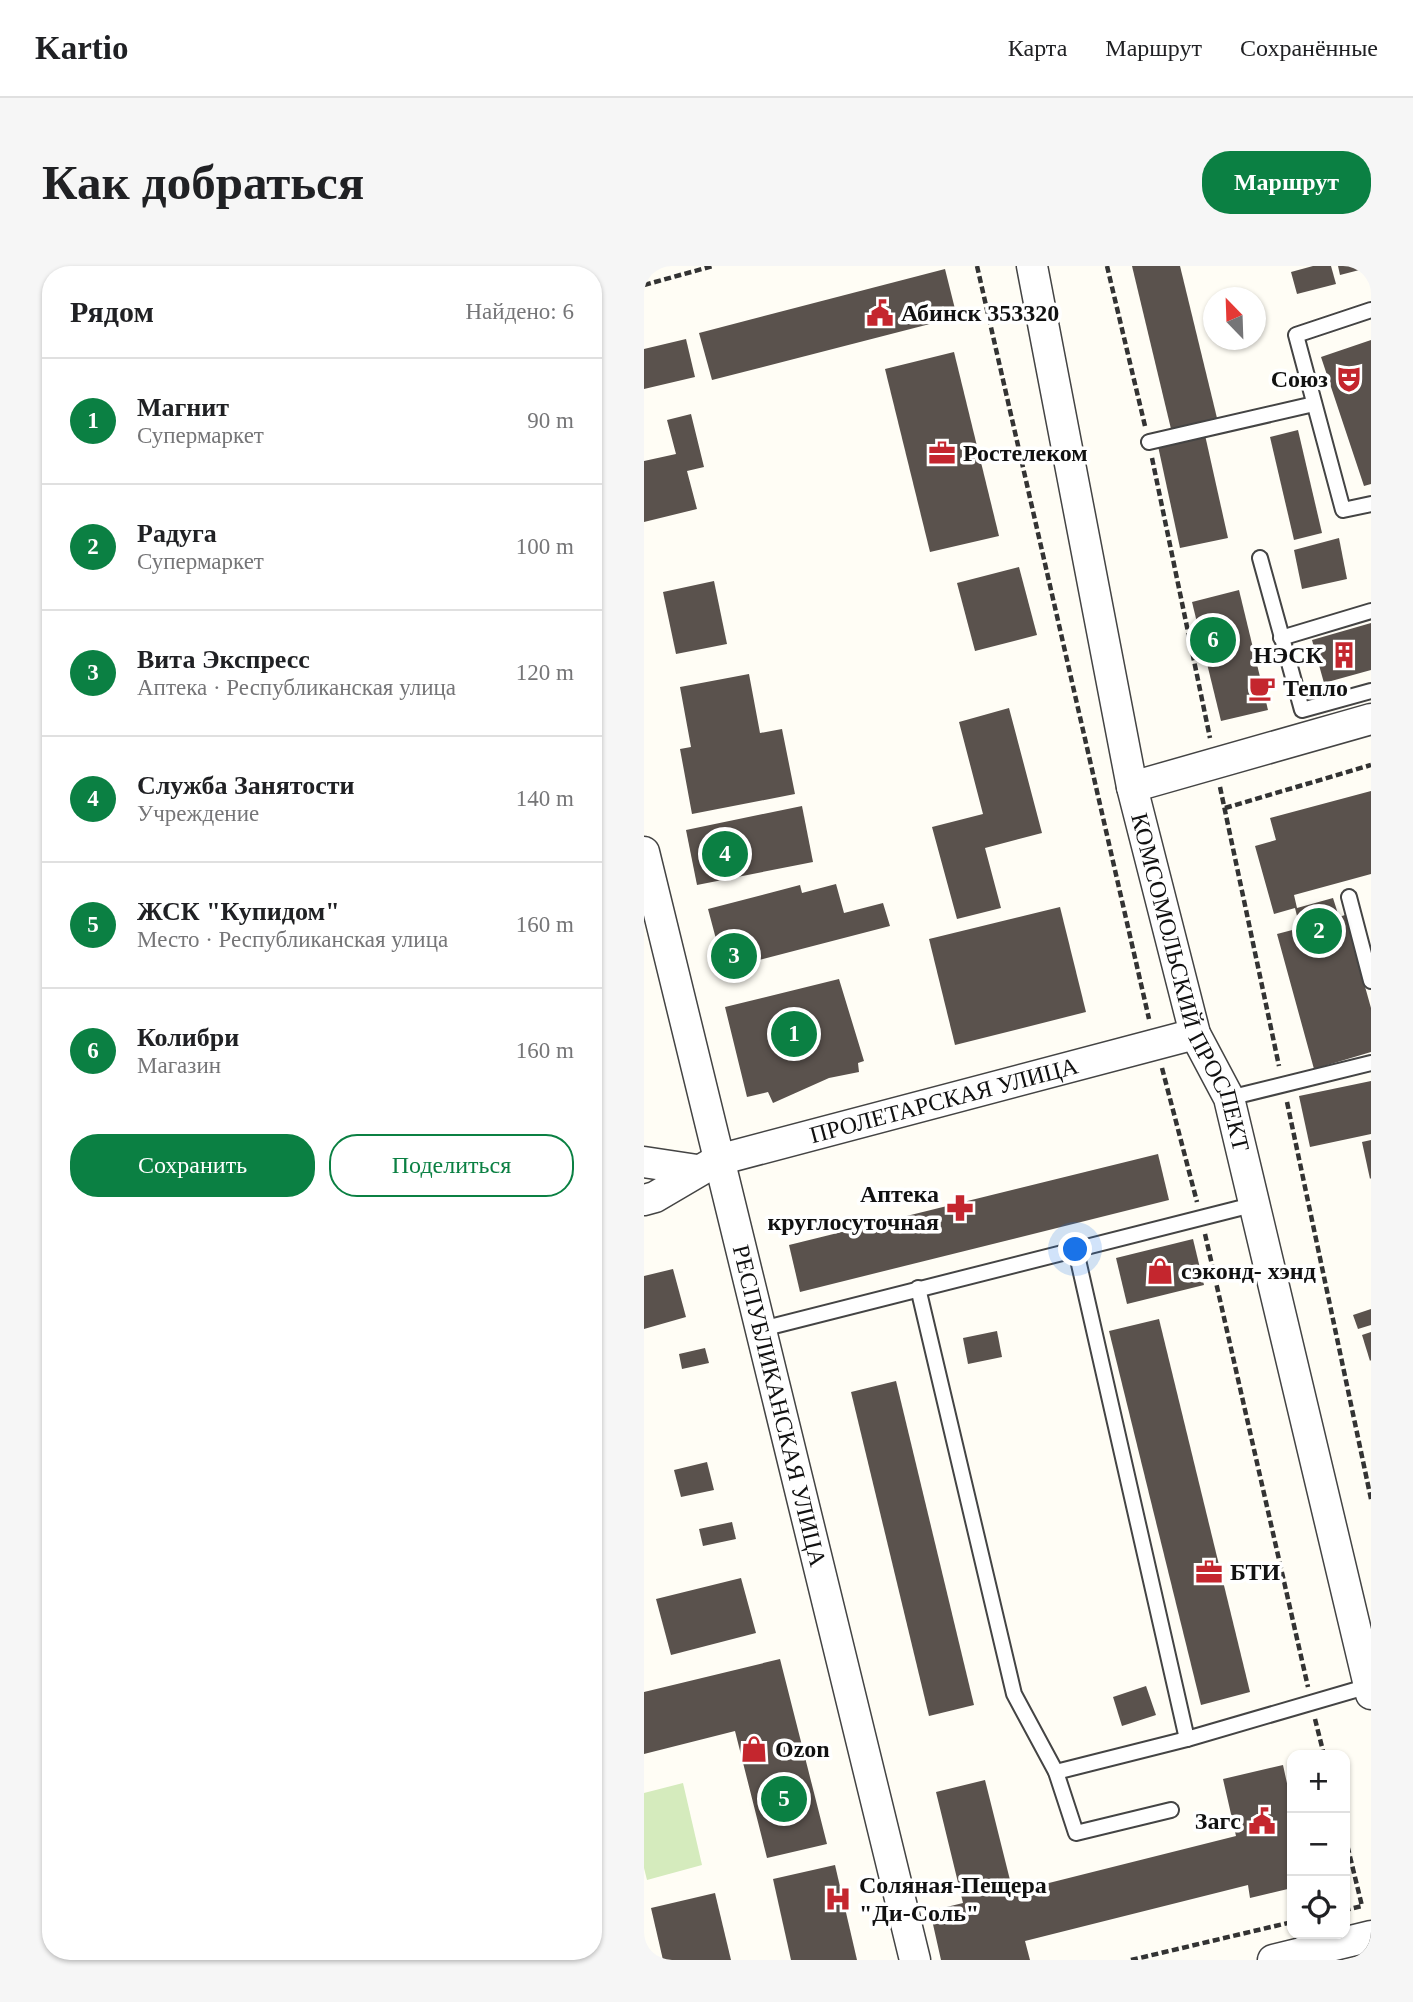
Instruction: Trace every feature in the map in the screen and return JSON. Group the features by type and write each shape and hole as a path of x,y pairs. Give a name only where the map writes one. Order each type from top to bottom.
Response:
{"street":[{"name":"КОМСОМОЛЬСКИЙ ПРОСПЕКТ","path":"1032,266 1132,788 1195,1034 1229,1098 1370,1690"},
{"path":"1132,788 1371,719"},
{"name":"РЕСПУБЛИКАНСКАЯ УЛИЦА","path":"644,852 707,1165 762,1329 915,1960"},
{"name":"ПРОЛЕТАРСКАЯ УЛИЦА","path":"644,1199 655,1197 707,1165 1195,1034"},
{"name":"ПРОЛЕТАРСКАЯ УЛИЦА","path":"644,1162 707,1165"},
{"path":"1273,1960 1371,1936"}],"lane":[{"path":"1371,310 1296,335 1343,510 1371,504"},
{"path":"1149,442 1314,404"},
{"path":"1260,558 1302,710 1371,691"},
{"path":"1281,638 1371,611"},
{"path":"1349,897 1371,981"},
{"path":"1229,1098 1371,1063"},
{"path":"762,1329 1255,1205"},
{"path":"1076,1251 1188,1739"},
{"path":"918,1288 1014,1695 1056,1772 1076,1833 1171,1810"},
{"path":"1056,1772 1188,1739 1311,1702 1370,1690"}],"path":[{"path":"644,285 713,266"},
{"path":"977,266 1155,1044 1201,1218 1323,1750"},
{"path":"1107,266 1149,442 1371,1499"},
{"path":"1225,808 1371,765"},
{"path":"1350,1857 1362,1906 1350,1909"},
{"path":"1131,1960 1287,1923"}],"green space":[{"path":"683,1783 702,1865 647,1880 644,1868 644,1793"}],"building":[{"path":"1132,266 1180,266 1217,418 1171,429"},
{"path":"1313,266 1331,266 1336,284 1297,294 1291,272"},
{"path":"1338,266 1371,266 1371,267 1340,275"},
{"path":"945,269 957,317 712,380 699,333"},
{"path":"686,339 695,377 644,389 644,349"},
{"name":"Союз","path":"1371,340 1371,484 1364,486 1321,357"},
{"name":"Ростелеком","path":"954,352 999,536 930,552 885,369"},
{"path":"691,414 704,467 687,471 697,509 644,522 644,461 676,454 667,420"},
{"path":"1298,430 1322,533 1294,540 1270,437"},
{"path":"1205,435 1228,538 1180,548 1158,446"},
{"path":"1339,538 1347,579 1302,589 1294,550"},
{"path":"1019,567 1037,635 975,651 957,583"},
{"path":"714,581 727,644 676,654 663,592"},
{"path":"1239,590 1268,710 1221,721 1192,602"},
{"name":"НЭСК","path":"1371,623 1371,670 1324,683 1312,640"},
{"path":"749,674 760,733 782,729 795,794 692,814 680,749 691,747 680,687"},
{"path":"1009,708 1042,833 985,848 1001,908 957,919 932,827 983,814 959,722"},
{"path":"1371,791 1371,874 1294,895 1297,908 1333,898 1339,917 1345,915 1371,1008 1371,1052 1314,1069 1277,934 1300,928 1295,908 1274,914 1255,846 1276,840 1270,818"},
{"path":"802,806 813,862 697,885 686,830"},
{"path":"836,884 844,913 883,903 890,926 724,969 708,909 800,885 802,893"},
{"path":"1060,907 1086,1012 955,1045 929,939"},
{"path":"839,979 864,1061 858,1063 859,1072 829,1078 773,1103 768,1092 747,1097 725,1007"},
{"path":"1371,1081 1371,1134 1310,1147 1299,1096"},
{"path":"1371,1140 1371,1178 1370,1179 1362,1142"},
{"path":"1158,1154 1169,1200 800,1292 789,1245"},
{"name":"сэконд- хэнд","path":"1193,1239 1204,1285 1127,1304 1116,1258"},
{"path":"673,1269 686,1317 644,1329 644,1276"},
{"path":"1371,1309 1371,1325 1358,1329 1353,1315"},
{"path":"1159,1319 1250,1692 1201,1705 1109,1331"},
{"path":"997,1331 1002,1357 968,1364 963,1338"},
{"path":"1371,1332 1371,1360 1370,1361 1362,1335"},
{"path":"705,1348 709,1363 682,1369 679,1354"},
{"path":"896,1381 974,1705 929,1716 851,1392"},
{"path":"707,1462 714,1490 681,1497 674,1470"},
{"path":"732,1522 736,1539 703,1546 699,1529"},
{"path":"741,1578 756,1633 671,1655 656,1599"},
{"path":"780,1659 827,1844 767,1858 735,1731 644,1754 644,1692"},
{"path":"1146,1686 1156,1715 1122,1726 1113,1697"},
{"path":"1283,1765 1287,1783 1287,1889 1250,1898 1248,1885 1025,1941 1030,1960 941,1960 930,1911 963,1903 936,1792 985,1780 1013,1892 1236,1836 1223,1779"},
{"path":"835,1865 857,1960 791,1960 773,1879"},
{"path":"715,1893 731,1960 663,1960 651,1908"}],"place":[{"name":"Абинск 353320","path":"880,313"},
{"name":"Союз","path":"1349,379"},
{"name":"Ростелеком","path":"942,453"},
{"name":"Колибри","path":"1213,640"},
{"name":"НЭСК","path":"1344,655"},
{"name":"Тепло","path":"1262,688"},
{"name":"Служба Занятости","path":"725,854"},
{"name":"Радуга","path":"1319,931"},
{"name":"Вита Экспресс","path":"734,956"},
{"name":"Магнит","path":"794,1034"},
{"name":"Аптека круглосуточная","path":"960,1208"},
{"name":"сэконд- хэнд","path":"1160,1271"},
{"name":"БТИ","path":"1209,1572"},
{"name":"Ozon","path":"754,1749"},
{"name":"ЖСК \"Купидом\"","path":"784,1799"},
{"name":"Загс","path":"1262,1821"},
{"name":"Соляная-Пещера \"Ди-Соль\"","path":"838,1899"}]}
